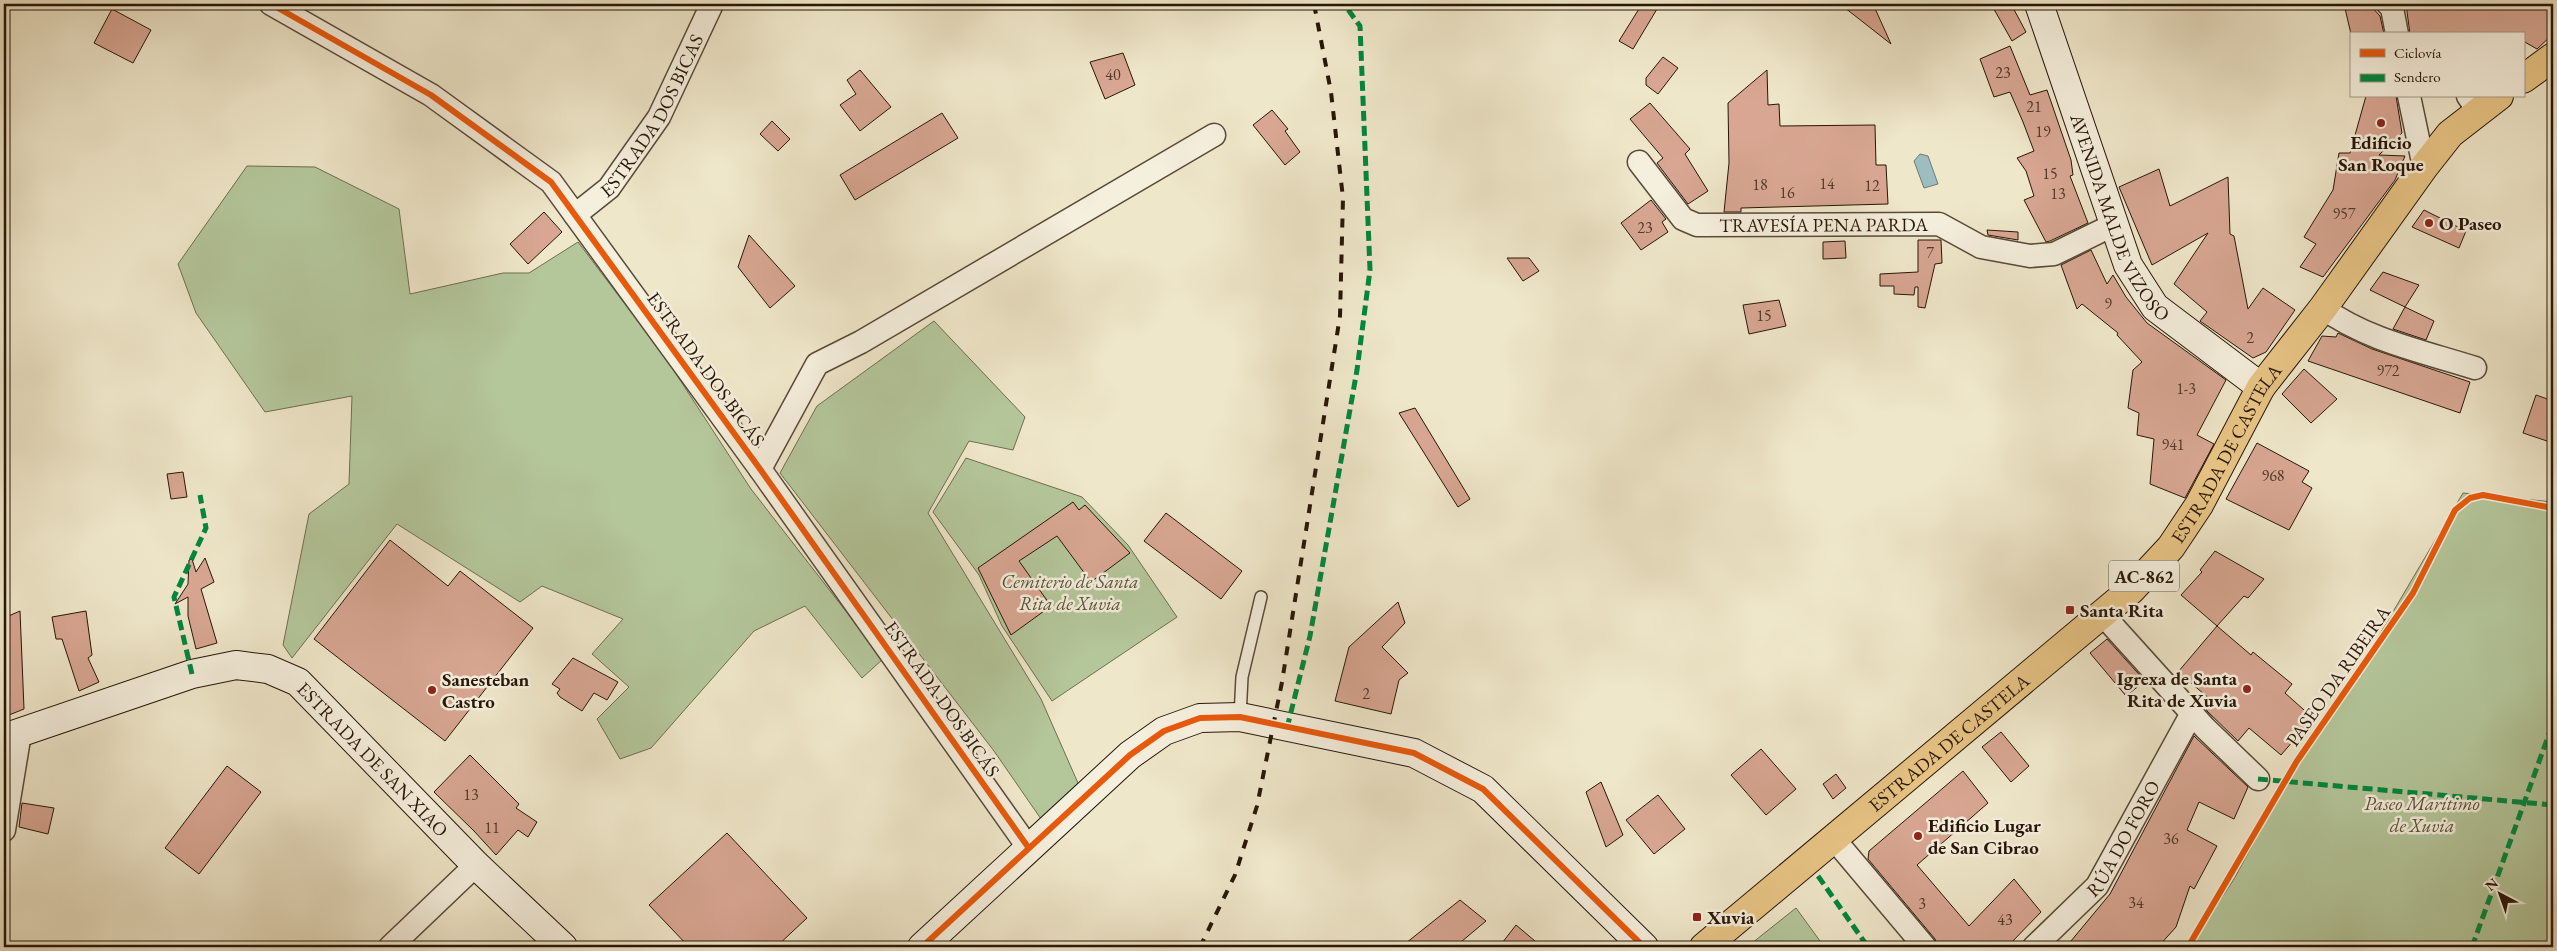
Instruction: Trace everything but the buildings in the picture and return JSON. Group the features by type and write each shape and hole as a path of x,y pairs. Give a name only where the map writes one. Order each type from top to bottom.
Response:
{"main road":[{"path":"2524,78 2553,57"},
{"name":"ESTRADA DE CASTELA","path":"1704,947 2103,615 2131,590 2171,547 2199,505 2261,387 2323,308 2424,167 2450,134 2482,101"}],"street":[{"name":"ESTRADA DOS BICÁS","path":"271,4 431,95 551,182 760,469 1028,847"},
{"name":"ESTRADA DOS BICAS","path":"575,215 609,188 659,117 712,4"},
{"name":"AVENIDA MALDE VIZOSO","path":"2039,4 2112,225 2128,265 2155,306 2261,387"},
{"path":"2388,4 2392,8 2397,32"},
{"path":"2409,98 2424,167"},
{"path":"760,469 817,364 861,342 1214,135"},
{"name":"TRAVESÍA PENA PARDA","path":"1639,162 1683,219 1697,225 1938,224 1981,247 2030,256 2054,254 2112,225"},
{"path":"2323,308 2341,321 2398,343 2476,368"},
{"path":"2103,615 2192,713 2258,779"},
{"name":"ESTRADA DE SAN XIAO","path":"12,736 192,674 236,665 268,669 298,682 476,865 563,947"},
{"name":"RÚA DO FORO","path":"2034,947 2097,886 2192,713"},
{"path":"922,947 1028,847 1130,755 1164,731 1200,718 1240,717 1414,753 1483,789 1644,947"},
{"path":"4,830 12,736"},
{"path":"1834,839 1925,947"},
{"path":"390,947 476,865"}],"lane":[{"path":"1240,717 1242,677 1261,597"}],"green space":[{"path":"247,166 315,167 399,209 410,294 503,273 529,273 578,242 665,357 751,489 883,659 862,678 805,606 754,631 651,748 620,759 597,719 629,687 592,654 623,619 542,586 520,602 397,524 292,658 283,645 309,514 349,484 352,396 265,412 196,313 178,264"},
{"path":"934,321 1025,417 1013,450 969,441 928,513 1041,699 1078,783 1041,819 994,751 780,473 817,406"},
{"name":"Cemiterio de Santa Rita de Xuvia","path":"966,458 1082,497 1128,545 1177,617 1052,701 1002,626 979,575 933,512"},
{"name":"Paseo Marítimo de Xuvia","path":"2463,493 2553,502 2553,947 2189,947 2234,879 2291,774 2335,710"},
{"path":"1796,908 1820,941 1812,947 1747,947"}],"water":[{"path":"1920,154 1928,156 1938,184 1924,188 1914,161"}],"railway":[{"path":"1200,947 1235,875 1257,806 1282,682 1340,316 1343,198 1331,92 1314,4"}],"marked path":[{"path":"1287,728 1310,636 1357,370 1370,270 1360,26 1344,4"},
{"path":"192,674 174,597 206,528 200,495"},
{"path":"2472,947 2553,723"},
{"path":"2258,779 2553,805"},
{"path":"1818,876 1868,947"}],"cycle path":[{"path":"271,4 431,95 551,182 760,469 1028,847"},
{"name":"PASEO DA RIBEIRA","path":"2188,947 2297,761 2413,593 2455,510 2470,498 2483,495 2553,508"},
{"path":"922,947 1130,755 1164,731 1200,718 1240,717 1414,753 1483,789 1644,947"}],"place":[{"name":"Edificio San Roque","path":"2381,123"},
{"name":"O Paseo","path":"2429,223"},
{"name":"Santa Rita","path":"2070,610"},
{"name":"Igrexa de Santa Rita de Xuvia","path":"2247,689"},
{"name":"Sanesteban Castro","path":"432,690"},
{"name":"Edificio Lugar de San Cibrao","path":"1918,836"},
{"name":"Xuvia","path":"1697,917"}]}
